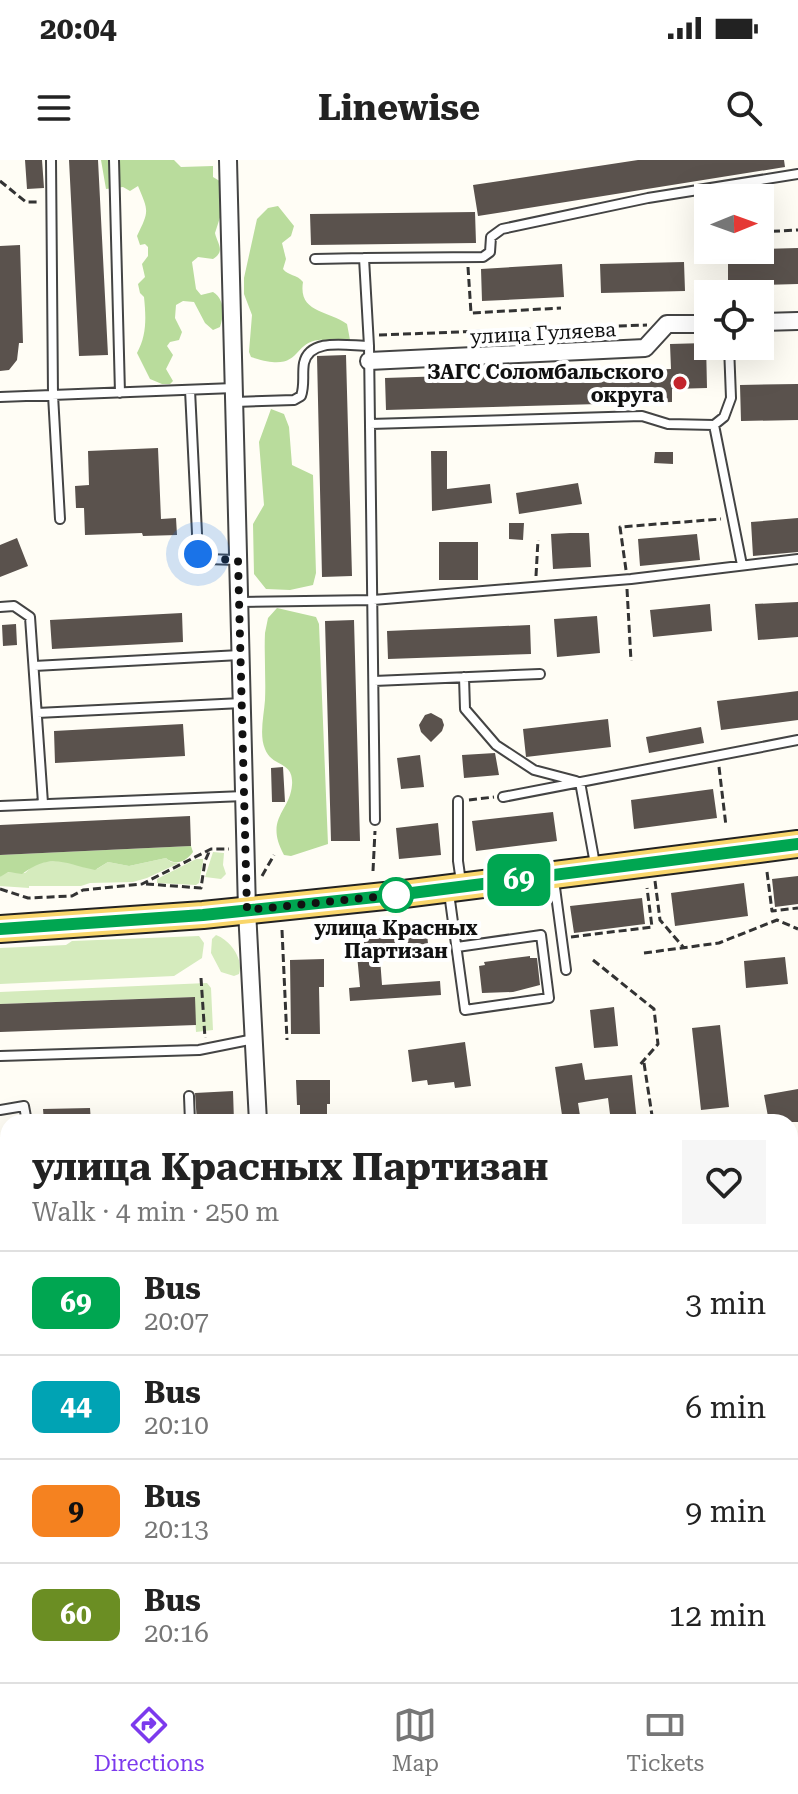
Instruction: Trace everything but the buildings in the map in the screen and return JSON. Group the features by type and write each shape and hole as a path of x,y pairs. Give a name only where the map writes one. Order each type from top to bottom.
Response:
{"main road":[{"path":"0,929 203,915 595,870 650,876 798,844"}],"street":[{"path":"228,160 247,910 258,1114"},
{"path":"774,322 798,321"},
{"path":"667,324 694,324"},
{"name":"улица Гуляева","path":"369,354 645,348 667,324"}],"lane":[{"path":"51,160 53,395 60,519"},
{"path":"114,160 120,393"},
{"path":"315,259 483,257 490,252 491,237 502,229 647,194 798,174"},
{"path":"364,258 369,354 375,820"},
{"name":"улица Гуляева","path":"234,395 294,400 301,396 304,364 309,352 317,346 369,354"},
{"path":"370,424 642,416 668,424 714,425 730,408 729,360"},
{"path":"190,390 198,554 205,559 238,560"},
{"path":"0,397 190,390 234,395"},
{"path":"714,425 742,565"},
{"path":"239,602 373,600 627,580 798,559"},
{"path":"0,607 14,606 30,617 43,803"},
{"path":"34,666 240,655"},
{"path":"374,681 540,674"},
{"path":"464,677 465,709 496,745 534,770 580,782"},
{"path":"37,713 242,703"},
{"path":"503,797 798,740"},
{"path":"580,782 595,870"},
{"path":"0,806 244,796"},
{"path":"458,801 455,888 457,947 465,1010 549,998 541,935"},
{"path":"553,876 566,970"},
{"path":"457,947 541,935 561,936"},
{"path":"0,1056 206,1048 254,1039"},
{"path":"189,1096 190,1114"},
{"path":"0,1110 24,1106 26,1114"}],"path":[{"path":"0,181 26,202 52,203"},
{"path":"774,231 798,230"},
{"path":"467,255 471,313 561,308"},
{"path":"368,335 667,324"},
{"path":"631,661 627,580 620,527 733,518"},
{"path":"536,587 538,540"},
{"path":"717,754 726,826"},
{"path":"458,801 503,797"},
{"path":"373,871 375,820"},
{"path":"0,889 28,898 72,896 83,890 142,884 201,888 205,861 211,849"},
{"path":"142,884 211,849 233,849"},
{"path":"258,884 274,855"},
{"path":"767,872 772,911 798,908"},
{"path":"561,936 652,927 650,876"},
{"path":"650,876 660,920 684,948"},
{"path":"644,953 719,943 777,920 798,929"},
{"path":"282,930 287,1040"},
{"path":"593,960 654,1009 658,1044 638,1067"},
{"path":"201,978 206,1048"},
{"path":"643,1061 652,1114"}],"green space":[{"path":"101,160 174,160 181,167 213,166 213,177 223,183 224,205 215,233 219,253 213,259 198,257 192,262 196,289 201,295 213,292 220,299 220,327 213,330 205,323 194,302 183,301 176,305 175,318 182,332 179,340 167,346 173,355 166,369 173,381 170,384 150,379 137,353 145,326 144,297 138,284 145,277 142,264 148,256 148,247 140,245 137,236 146,211 144,201 138,186 130,191 123,187 106,189"},
{"path":"278,206 294,226 291,236 282,243 286,259 283,269 303,282 305,300 310,305 347,324 350,340 344,345 322,340 310,342 288,360 268,362 251,357 249,352 252,315 244,294 244,278 257,219 268,208"},
{"path":"271,409 284,414 289,427 292,465 313,475 316,573 313,585 290,590 266,589 254,574 253,524 264,505 259,442"},
{"path":"277,608 316,617 319,624 328,844 291,856 284,855 277,824 290,794 292,777 286,768 268,755 262,738 265,633 268,618"},
{"path":"191,846 193,852 180,862 166,858 129,866 108,862 95,870 50,861 22,874 8,872 0,877 0,855"},
{"path":"213,852 224,853 226,874 221,879 205,877"},
{"path":"166,858 179,863 133,882 29,888 0,886 0,877 5,872 25,873 36,863 65,860 97,869 108,862 129,866"},
{"path":"196,859 203,859 203,862 196,885 157,883 157,879"},
{"path":"216,935 235,951 239,974 234,976 221,972 211,953 212,939"},
{"path":"199,936 204,943 202,958 174,976 0,984 0,948 66,945 72,941"},
{"path":"207,983 211,988 213,1030 196,1032 194,997 0,1004 0,992"}],"bus line":[{"name":"69","path":"0,929 203,915 404,894 798,844"}],"place":[{"name":"ЗАГС Соломбальского округа","path":"680,383"},
{"name":"улица Красных Партизан","path":"396,895"}],"route":[{"path":"198,554 205,559 238,560 247,910 404,894 396,895"}]}
